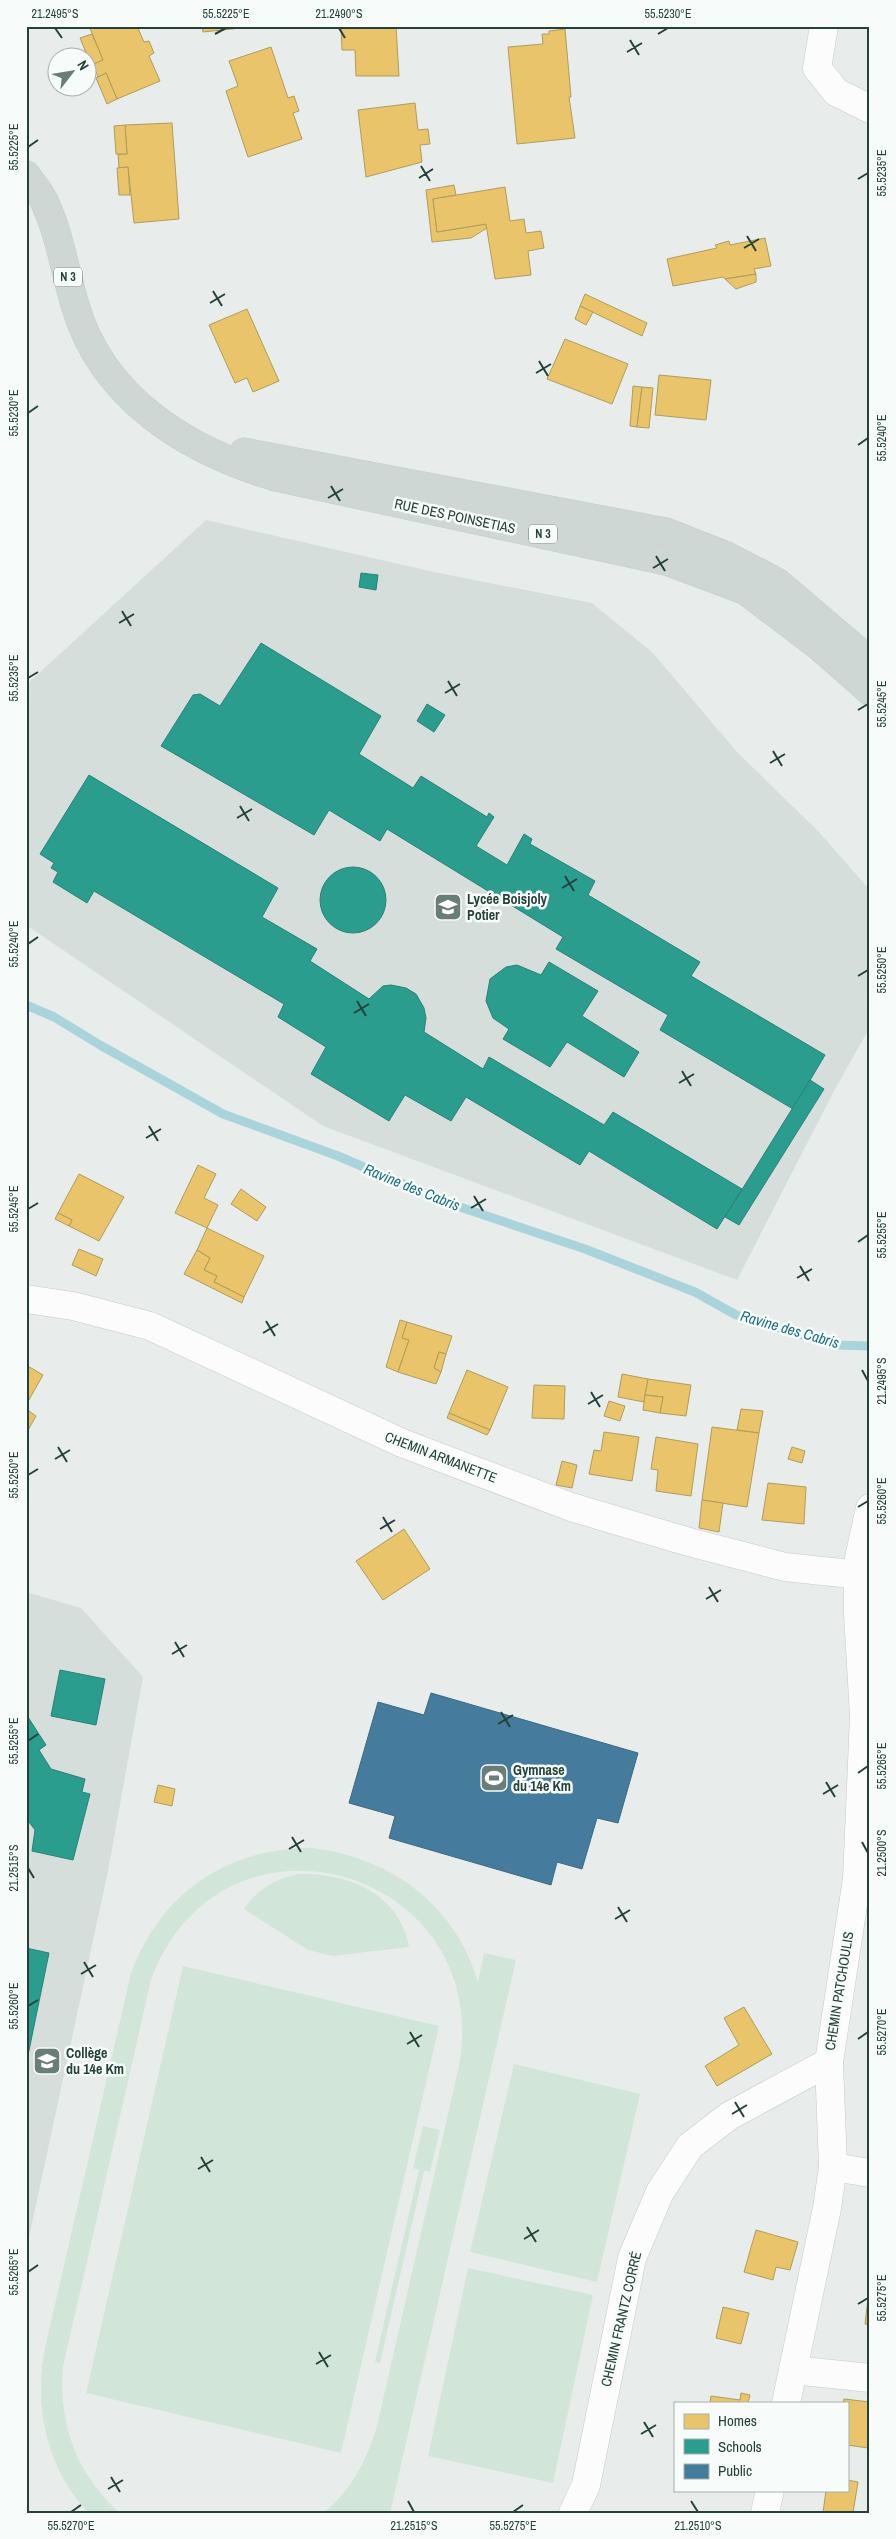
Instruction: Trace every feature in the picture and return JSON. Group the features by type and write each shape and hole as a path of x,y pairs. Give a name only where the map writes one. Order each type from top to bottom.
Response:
{"main road":[{"name":"RUE DES POINSETIAS","path":"26,175 45,201 57,232 75,307 90,344 113,378 138,407 162,426 241,467 276,478 666,560 746,591 822,648 870,691"},
{"name":"RUE DES POINSETIAS","path":"186,440 666,532 727,556 777,582 870,661"}],"street":[{"path":"824,26 817,68 836,92 870,109"},
{"name":"CHEMIN ARMANETTE","path":"26,1299 73,1306 150,1326 402,1443 570,1507 689,1542 784,1567 864,1576"},
{"name":"CHEMIN PATCHOULIS","path":"786,2402 827,2208 833,2167 829,2062 856,1879 862,1793 864,1716 858,1614 864,1576 858,1558 870,1508"},
{"name":"CHEMIN FRANTZ CORRÉ","path":"573,2513 586,2485 632,2258 660,2192 690,2146 729,2116 829,2062"},
{"path":"833,2167 870,2172"},
{"path":"793,2370 870,2378"},
{"path":"765,2513 770,2492"}],"shaded area":[{"name":"Lycée Boisjoly Potier","path":"206,520 434,572 592,603 653,653 737,752 818,831 870,890 870,1027 835,1089 737,1280 323,1126 26,925 26,685"},
{"name":"Collège du 14e Km","path":"26,1592 81,1608 143,1677 108,1871 26,2251"}],"green space":[{"path":"312,1848 341,1853 368,1862 393,1874 416,1890 436,1908 454,1930 468,1955 478,1982 484,1953 516,1960 390,2513 357,2513 357,2510 354,2513 323,2513 342,2495 357,2474 377,2426 459,2066 459,1998 436,1942 396,1901 345,1877 289,1871 234,1885 186,1921 151,1980 63,2367 64,2409 74,2447 92,2482 120,2513 89,2513 75,2496 53,2457 43,2414 42,2370 45,2348 131,1973 144,1944 160,1919 179,1898 201,1880 225,1866 252,1856 281,1850"},
{"path":"298,1874 317,1874 335,1877 353,1882 369,1890 383,1900 395,1913 404,1929 409,1947 333,1956 308,1950 244,1909 261,1890 282,1879"},
{"path":"183,1966 439,2026 341,2453 86,2393"},
{"path":"514,2064 640,2094 597,2282 470,2252"},
{"path":"423,2126 440,2130 430,2172 424,2171 380,2363 375,2362 419,2170 413,2168"},
{"path":"468,2268 593,2295 553,2483 428,2456"}],"building: Homes":[{"path":"89,26 137,26 144,42 149,41 154,53 149,56 160,81 117,99 106,73 98,77 98,62 103,60"},
{"path":"202,26 260,26 203,32"},
{"path":"341,26 396,26 399,76 356,76 355,50 342,50"},
{"path":"565,29 571,97 569,97 575,138 517,144 508,47 543,44 542,34"},
{"path":"92,34 98,48 84,48 80,38"},
{"path":"271,47 288,98 294,96 299,111 293,113 302,139 248,157 226,91 238,86 229,61"},
{"path":"98,48 103,60 98,62"},
{"path":"106,73 117,99 107,104 98,83 98,77"},
{"path":"415,103 418,130 428,129 430,144 420,145 422,162 366,177 358,110"},
{"path":"172,123 179,219 134,223 128,167 119,168 118,154 127,154 125,125"},
{"path":"125,125 127,154 116,154 114,126"},
{"path":"128,167 130,195 119,195 117,168"},
{"path":"454,185 456,195 433,199 437,232 486,224 487,228 471,238 432,242 426,190"},
{"path":"505,187 510,221 524,219 526,233 541,231 544,248 528,251 531,275 495,279 486,224 437,232 433,199"},
{"path":"765,238 771,266 754,269 756,274 725,279 723,277 673,286 667,259 717,248 715,245 729,241 730,245"},
{"path":"756,274 756,282 736,289 725,279"},
{"path":"585,294 647,323 642,336 580,306"},
{"path":"580,306 593,312 586,325 575,319"},
{"path":"247,309 279,381 253,392 247,378 235,383 209,325"},
{"path":"565,339 628,364 612,404 547,379"},
{"path":"659,375 711,380 706,420 655,415"},
{"path":"633,386 642,387 637,427 630,426"},
{"path":"642,387 653,388 649,428 637,427"},
{"path":"198,1165 216,1174 204,1198 218,1205 207,1228 175,1213"},
{"path":"79,1174 124,1197 99,1241 69,1226 72,1220 58,1213"},
{"path":"241,1189 266,1207 257,1221 231,1204"},
{"path":"58,1213 72,1220 69,1226 55,1219"},
{"path":"207,1228 264,1256 244,1297 214,1282 217,1276 204,1270 210,1258 197,1250"},
{"path":"79,1249 103,1259 96,1276 72,1265"},
{"path":"197,1250 210,1258 204,1270 217,1276 214,1282 244,1297 242,1303 184,1274"},
{"path":"400,1320 407,1322 402,1338 409,1340 398,1372 386,1367"},
{"path":"407,1322 452,1336 446,1354 439,1352 434,1368 441,1372 436,1384 398,1372 409,1340 402,1338"},
{"path":"439,1352 446,1354 441,1372 434,1368"},
{"path":"26,1365 43,1375 26,1405"},
{"path":"467,1370 508,1387 490,1430 449,1413"},
{"path":"622,1374 648,1379 644,1402 618,1397"},
{"path":"648,1379 691,1385 686,1416 660,1413 663,1397 645,1395"},
{"path":"534,1385 565,1386 564,1419 532,1418"},
{"path":"645,1395 663,1397 660,1413 643,1410"},
{"path":"609,1401 625,1406 620,1421 604,1416"},
{"path":"26,1409 36,1416 27,1432 26,1431"},
{"path":"741,1409 763,1411 759,1433 737,1430"},
{"path":"449,1413 490,1430 487,1435 447,1418"},
{"path":"712,1427 759,1433 747,1507 702,1500"},
{"path":"604,1432 639,1437 632,1481 589,1474 594,1450 601,1451"},
{"path":"656,1437 698,1444 691,1496 656,1491 658,1470 651,1469"},
{"path":"792,1447 805,1451 802,1463 788,1459"},
{"path":"562,1461 577,1465 572,1488 556,1485"},
{"path":"768,1483 806,1487 804,1524 762,1520"},
{"path":"702,1500 723,1503 719,1532 699,1528"},
{"path":"404,1529 430,1569 383,1600 356,1561"},
{"path":"158,1785 175,1789 172,1806 154,1802"},
{"path":"744,2007 772,2054 717,2086 705,2066 739,2045 724,2018"},
{"path":"756,2230 798,2242 790,2270 776,2267 773,2280 744,2272"},
{"path":"868,2298 870,2298 870,2325 865,2324"},
{"path":"723,2307 749,2313 741,2344 716,2338"},
{"path":"741,2393 750,2395 748,2402 710,2402 711,2396 740,2400"},
{"path":"844,2399 870,2402 868,2448 848,2445 848,2402 843,2402"},
{"path":"848,2480 858,2482 853,2513 823,2513 826,2492 848,2492"}],"building: Schools":[{"path":"361,573 378,575 376,590 359,587"},
{"path":"261,643 381,716 359,754 413,788 421,776 487,817 489,813 494,817 476,846 507,865 524,834 532,839 530,844 595,881 588,895 700,962 691,976 825,1055 793,1109 660,1030 668,1015 556,949 563,937 387,829 380,841 329,810 314,835 161,746 193,695 200,694 220,706"},
{"path":"427,704 445,715 434,732 417,721"},
{"path":"89,775 278,888 262,917 317,949 310,961 369,999 383,986 391,985 406,988 416,994 424,1008 426,1018 424,1032 483,1069 489,1057 604,1125 613,1112 742,1189 717,1229 589,1151 580,1165 466,1097 451,1121 405,1095 389,1121 311,1074 326,1047 278,1017 284,1004 94,891 87,903 53,882 58,872 51,868 54,863 40,854"},
{"path":"353,867 365,870 376,877 383,888 386,900 383,912 376,923 365,930 353,933 341,930 330,923 323,912 320,900 323,888 330,877 341,870"},
{"path":"549,962 598,991 582,1016 639,1052 624,1077 567,1042 550,1067 503,1039 509,1029 493,1018 486,1001 490,979 506,967 517,965 541,975"},
{"path":"810,1080 824,1089 739,1225 725,1217"},
{"path":"60,1670 105,1679 96,1725 51,1716"},
{"path":"26,1714 46,1745 39,1750 51,1769 85,1779 82,1792 90,1794 73,1860 32,1851 35,1830 26,1818"},
{"path":"26,1948 49,1953 26,2065"}],"building: Public":[{"name":"Gymnase du 14e Km","path":"431,1693 638,1753 618,1823 597,1818 582,1869 557,1862 551,1885 389,1838 395,1816 349,1803 378,1702 424,1715"}],"waterway":[{"name":"Ravine des Cabris","path":"26,1005 54,1017 223,1114 338,1156 448,1203 585,1249 695,1292 736,1315 836,1345 870,1346"}],"place":[{"name":"Lycée Boisjoly Potier","path":"448,907"},
{"name":"Gymnase du 14e Km","path":"494,1778"},
{"name":"Collège du 14e Km","path":"47,2061"}]}
